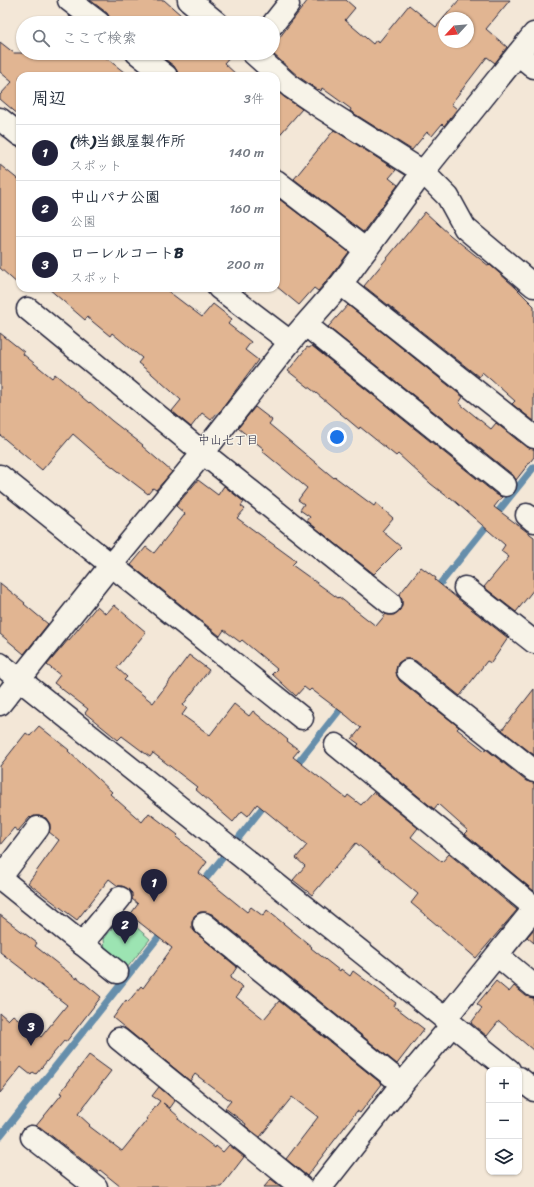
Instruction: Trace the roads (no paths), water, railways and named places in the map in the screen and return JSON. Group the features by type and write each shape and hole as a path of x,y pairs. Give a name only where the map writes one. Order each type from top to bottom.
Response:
{"street":[{"path":"69,0 90,16"},
{"path":"190,0 209,16"},
{"path":"279,16 288,5"},
{"path":"0,704 110,566 203,454 290,342 341,284 423,172 526,60 534,34"},
{"path":"146,60 161,72"},
{"path":"261,60 274,72"},
{"path":"280,77 291,87 322,108 423,172 448,198 466,228 534,286"},
{"path":"0,119 16,132"},
{"path":"280,185 366,250"},
{"path":"341,284 534,437"},
{"path":"224,292 290,342"},
{"path":"28,309 203,454 390,603"},
{"path":"306,324 505,486"},
{"path":"0,476 110,566 302,718"},
{"path":"465,588 534,642"},
{"path":"0,664 505,1067"},
{"path":"408,671 534,771"},
{"path":"321,1187 402,1084 497,955 534,908 336,745"},
{"path":"38,828 0,878 117,972"},
{"path":"82,944 120,898"},
{"path":"204,924 402,1084"},
{"path":"497,955 534,986"},
{"path":"119,1039 301,1187"},
{"path":"522,1080 534,1090"},
{"path":"32,1138 96,1187"}],"waterway":[{"path":"435,590 534,467"},
{"path":"293,769 345,703"},
{"path":"200,886 267,802"},
{"path":"0,1136 164,930"}],"place":[{"name":"(株)当銀屋製作所","path":"154,902"},
{"name":"中山パナ公園","path":"125,944"},
{"name":"ローレルコートB","path":"31,1046"}],"district":[{"name":"中山七丁目","path":"228,440"}]}
